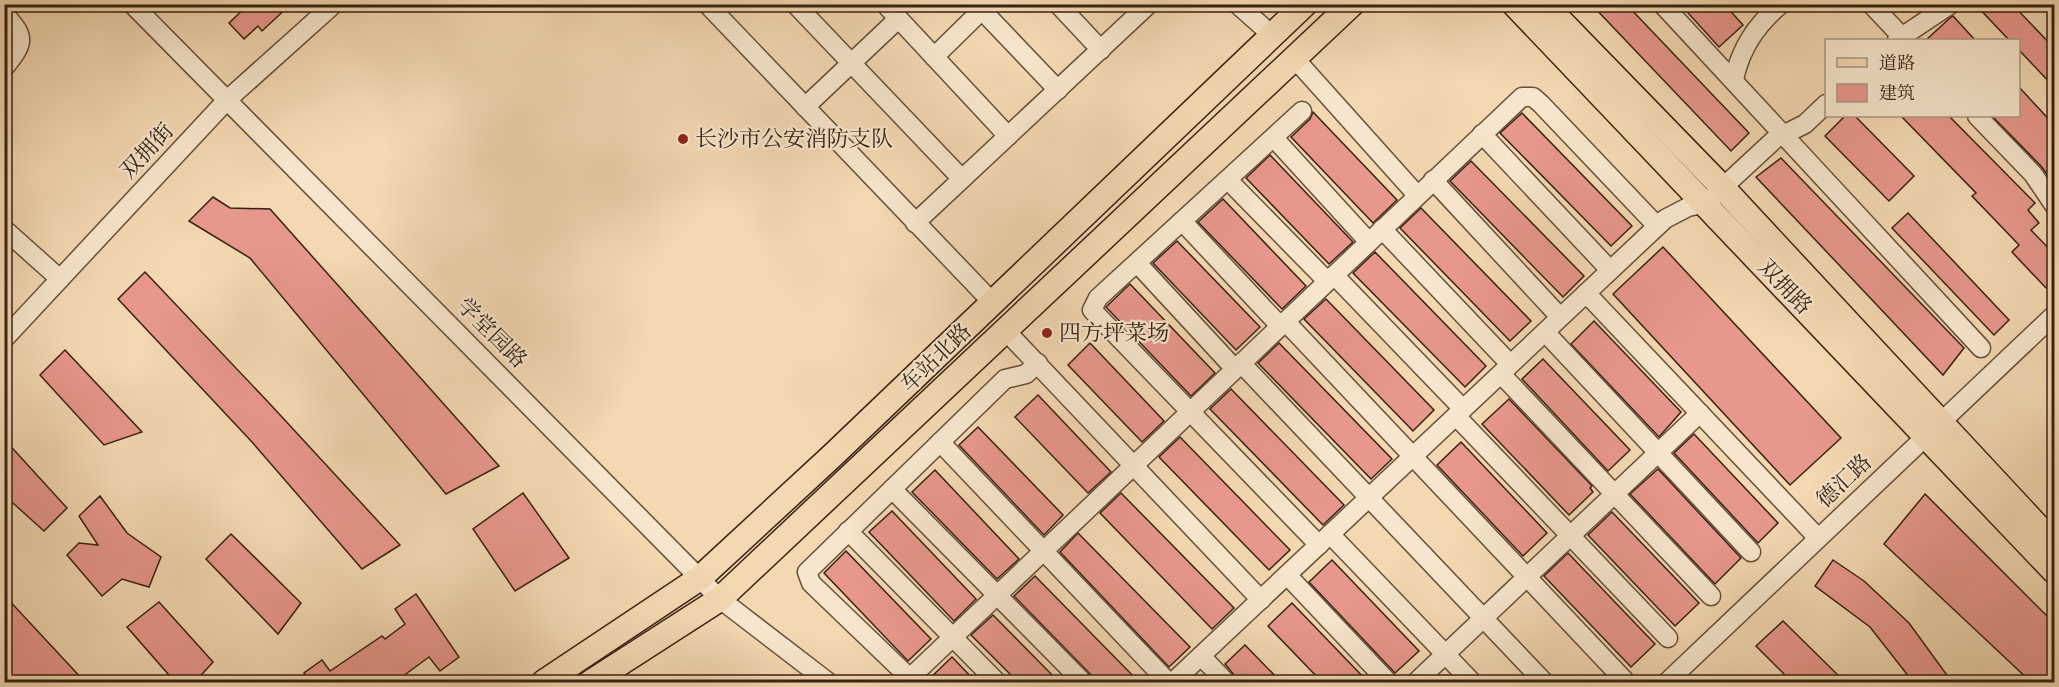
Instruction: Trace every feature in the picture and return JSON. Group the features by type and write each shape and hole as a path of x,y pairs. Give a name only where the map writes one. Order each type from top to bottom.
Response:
{"main road":[{"name":"车站北路","path":"544,682 700,578 993,303 1305,4"},
{"name":"车站北路","path":"591,682 720,599 1296,60 1352,4"},
{"name":"双拥路","path":"1514,4 1714,195"},
{"name":"双拥路","path":"1544,4 1714,195 1934,430 2055,571"},
{"name":"双拥路","path":"1934,430 2055,544"}],"street":[{"name":"学堂园路","path":"132,4 720,599 828,682"},
{"name":"双拥街","path":"4,339 227,100 334,4"},
{"path":"707,4 993,303"},
{"path":"795,4 962,179"},
{"path":"885,4 1008,136"},
{"path":"1058,4 1101,50"},
{"path":"1237,4 1272,35"},
{"path":"1662,4 1982,348"},
{"path":"1871,4 1901,39 1951,4"},
{"path":"915,223 1101,50 1143,6"},
{"path":"934,57 982,7 1058,90"},
{"path":"1734,79 1739,57 1769,8"},
{"path":"4,14 17,28 22,39 18,50 4,68"},
{"path":"805,107 898,19"},
{"path":"1296,60 1418,195"},
{"path":"1038,363 1026,374 1005,379 810,567 808,578 914,678 953,637 1522,97 1533,97 1657,226"},
{"path":"1173,682 1657,226 1673,213 1714,195 1775,139 1805,124 1825,106"},
{"path":"1302,111 1098,298 1092,310 1190,412 1472,682"},
{"path":"1978,117 2033,174 2055,205"},
{"path":"1482,134 1610,270"},
{"path":"1274,138 1375,235 1506,369 1613,496 1711,596"},
{"path":"1228,180 1330,278 1668,638"},
{"path":"1433,180 1560,317"},
{"path":"1182,221 1413,456 1626,682"},
{"path":"4,229 60,279"},
{"path":"1137,263 1369,498 1544,682"},
{"path":"1586,293 1818,538"},
{"name":"德汇路","path":"1667,682 2055,315"},
{"path":"1005,330 1261,600"},
{"path":"1545,332 1751,552"},
{"path":"1416,682 1700,413"},
{"path":"940,442 1168,682"},
{"path":"892,489 1083,682"},
{"path":"848,531 997,682"},
{"path":"1287,575 1388,682"},
{"path":"1201,656 1226,682"}],"building":[{"path":"249,4 291,4 262,31 258,26 244,39 229,23"},
{"path":"1591,4 1626,4 1749,133 1731,151"},
{"path":"1680,4 1724,4 1743,25 1719,47"},
{"path":"1975,4 2012,4 2055,49 2055,88 2020,51 2020,39 2008,39"},
{"path":"1953,16 1974,39 1927,39"},
{"path":"2020,88 2055,126 2055,185 2041,166 1993,117 2020,117"},
{"path":"1313,112 1397,200 1373,223 1291,137 1310,119"},
{"path":"1522,113 1632,226 1611,246 1500,133"},
{"path":"1844,117 1856,117 1914,176 1889,201 1825,136"},
{"path":"1902,117 1950,117 2035,203 2028,210 2039,223 2031,230 2055,255 2055,280 2046,288 2012,252 2019,245 1972,196 1976,193"},
{"path":"1270,155 1353,242 1329,264 1246,178"},
{"path":"1781,158 1964,348 1943,375 1756,177"},
{"path":"1471,161 1584,276 1563,297 1450,181"},
{"path":"213,197 230,208 270,209 499,466 446,494 250,258 189,221"},
{"path":"1223,199 1306,286 1282,309 1198,222"},
{"path":"1421,208 1531,321 1510,341 1400,228"},
{"path":"1908,213 2009,320 1994,335 1892,228"},
{"path":"1177,241 1260,327 1236,350 1153,263"},
{"path":"1663,247 1841,438 1790,485 1613,294"},
{"path":"1375,252 1486,366 1465,387 1353,273"},
{"path":"145,272 400,545 362,569 252,442 118,299"},
{"path":"1130,284 1215,373 1191,396 1106,307"},
{"path":"1326,299 1434,410 1413,431 1304,319"},
{"path":"1594,321 1681,412 1659,437 1571,344"},
{"path":"1090,343 1164,421 1142,442 1068,365"},
{"path":"1279,343 1392,459 1371,479 1258,363"},
{"path":"65,350 142,432 104,445 40,375"},
{"path":"1543,359 1630,450 1608,471 1522,379"},
{"path":"1231,389 1344,505 1323,525 1210,409"},
{"path":"1038,395 1111,472 1088,493 1015,417"},
{"path":"1509,399 1592,486 1590,488 1593,492 1569,515 1482,424"},
{"path":"978,427 1063,515 1044,535 959,445"},
{"path":"1694,434 1778,523 1758,543 1674,453"},
{"path":"1180,437 1290,550 1269,570 1159,457"},
{"path":"4,439 67,508 44,531 4,495"},
{"path":"1461,442 1547,533 1523,556 1437,465"},
{"path":"1658,469 1741,558 1715,584 1630,494"},
{"path":"935,470 1019,559 997,579 912,492"},
{"path":"523,493 569,558 515,591 473,529"},
{"path":"1121,493 1234,608 1212,629 1100,513"},
{"path":"1925,494 2055,624 2055,682 2031,682 1884,544"},
{"path":"100,496 127,533 161,557 149,587 122,579 102,596 67,555 79,543 98,545 79,516"},
{"path":"892,511 976,599 954,621 869,532"},
{"path":"1612,512 1699,603 1675,626 1588,535"},
{"path":"1078,533 1190,647 1169,667 1060,552"},
{"path":"231,534 301,603 278,634 206,559"},
{"path":"846,551 931,639 908,661 824,573"},
{"path":"1568,553 1655,644 1631,667 1544,576"},
{"path":"1332,560 1419,651 1395,673 1309,582"},
{"path":"1833,560 1864,581 1909,623 1952,682 1913,682 1870,627 1815,586"},
{"path":"1035,576 1139,682 1098,682 1014,596"},
{"path":"416,594 459,657 440,671 429,657 395,682 311,682 304,673 322,660 330,671 382,636 385,639 405,624 395,609"},
{"path":"4,595 85,682 4,682"},
{"path":"159,602 213,662 195,682 175,682 127,627"},
{"path":"1292,603 1368,682 1322,682 1268,626"},
{"path":"993,615 1059,682 1018,682 971,635"},
{"path":"1783,621 1845,682 1792,682 1756,646"},
{"path":"1245,645 1281,682 1237,682 1225,664"},
{"path":"952,657 976,682 926,682"}],"place":[{"name":"长沙市公安消防支队","path":"683,139"},
{"name":"四方坪菜场","path":"1047,333"}]}
